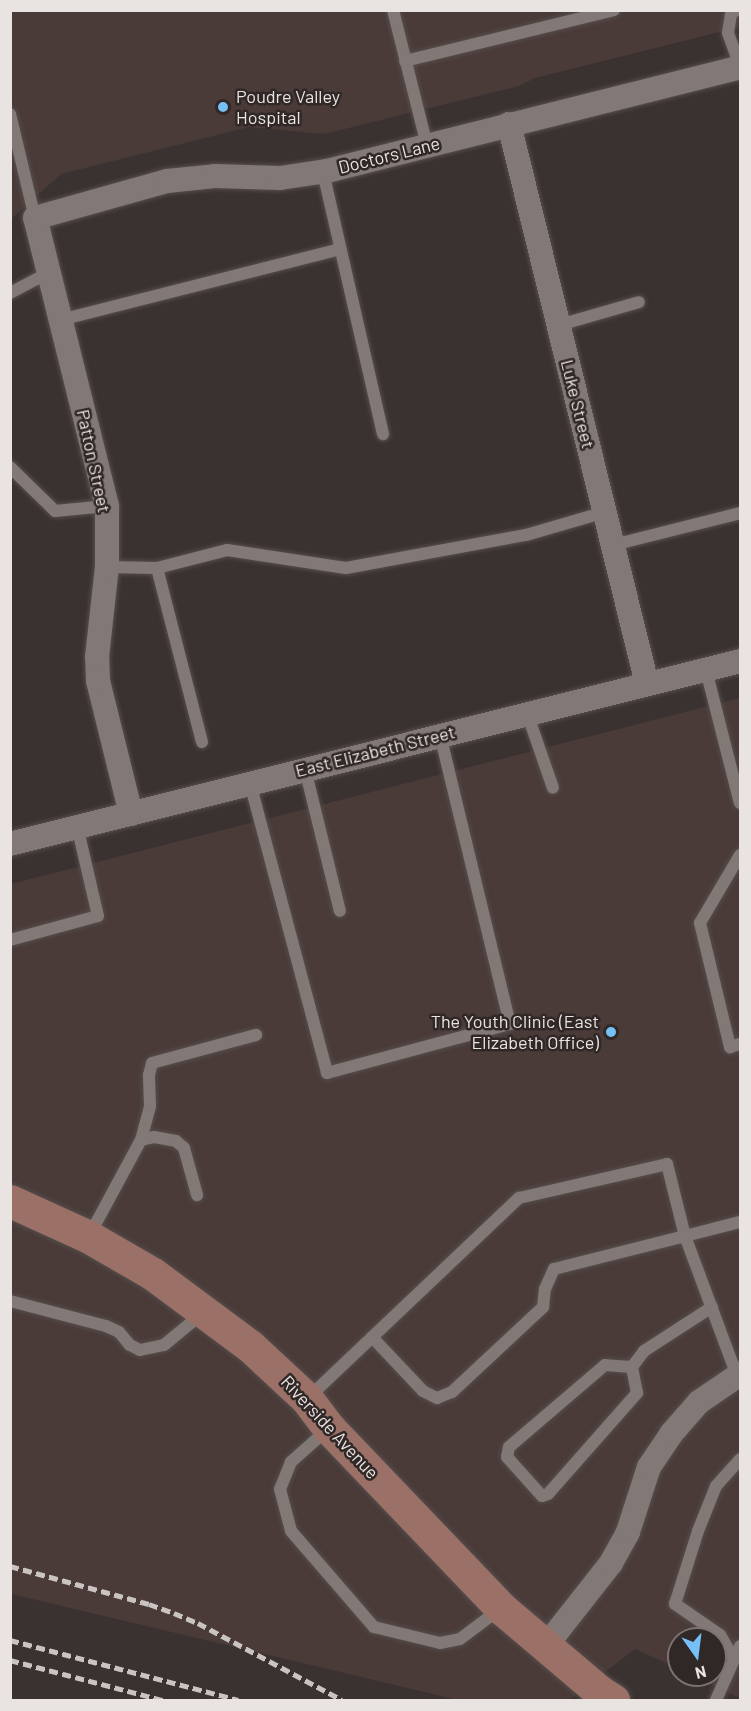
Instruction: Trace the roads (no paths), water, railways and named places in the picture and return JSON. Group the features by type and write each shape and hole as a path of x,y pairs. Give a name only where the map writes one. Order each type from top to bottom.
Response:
{"main road":[{"name":"Riverside Avenue","path":"10,1201 89,1237 153,1274 206,1311 250,1346 307,1399 329,1428 501,1608 545,1647 614,1701"}],"street":[{"name":"Doctors Lane","path":"35,218 167,181 215,176 280,178 322,172 741,67"},
{"name":"Luke Street","path":"509,124 647,684"},
{"name":"Patton Street","path":"35,218 107,507 107,567 97,657 98,681 131,814"},
{"name":"East Elizabeth Street","path":"10,844 741,661"},
{"path":"545,1647 612,1563 628,1532 649,1467 671,1434 699,1402 739,1375"}],"lane":[{"path":"393,10 427,145"},
{"path":"405,61 614,10"},
{"path":"736,10 730,14 728,33 741,67"},
{"path":"10,114 35,218"},
{"path":"322,172 383,434"},
{"path":"60,320 340,249"},
{"path":"10,293 48,273"},
{"path":"559,325 639,302"},
{"path":"10,467 55,511 107,507"},
{"path":"107,567 157,568 227,550 346,568 526,535 605,512"},
{"path":"613,545 741,513"},
{"path":"157,568 202,742"},
{"path":"706,670 737,774 741,803"},
{"path":"527,713 553,788"},
{"path":"250,783 327,1073 510,1024 440,735"},
{"path":"305,770 339,911"},
{"path":"10,940 98,916 77,826"},
{"path":"741,855 700,923 730,1047 741,1044"},
{"path":"89,1237 141,1140 150,1106 149,1075 152,1063 256,1035"},
{"path":"141,1140 153,1137 177,1141 184,1148 197,1195"},
{"path":"307,1399 519,1198 667,1164 685,1236 739,1375"},
{"path":"372,1337 423,1391 437,1398 452,1392 543,1307 545,1289 554,1269 741,1222"},
{"path":"10,1301 106,1326 119,1332 130,1345 140,1350 164,1345 206,1311"},
{"path":"632,1366 645,1351 712,1307"},
{"path":"605,1365 632,1366 638,1393 548,1494 542,1496 507,1456 509,1447 605,1365"},
{"path":"329,1428 291,1462 280,1489 291,1532 374,1628 440,1643 460,1639 501,1608"},
{"path":"734,1659 720,1635 675,1604 698,1531 716,1486 741,1459"},
{"path":"716,1701 741,1646"}],"railway":[{"path":"10,1566 174,1613 198,1623 342,1700"},
{"path":"10,1640 238,1700"},
{"path":"10,1660 163,1700"}],"place":[{"name":"Poudre Valley Hospital","path":"223,107"},
{"name":"The Youth Clinic (East Elizabeth Office)","path":"611,1032"}]}
